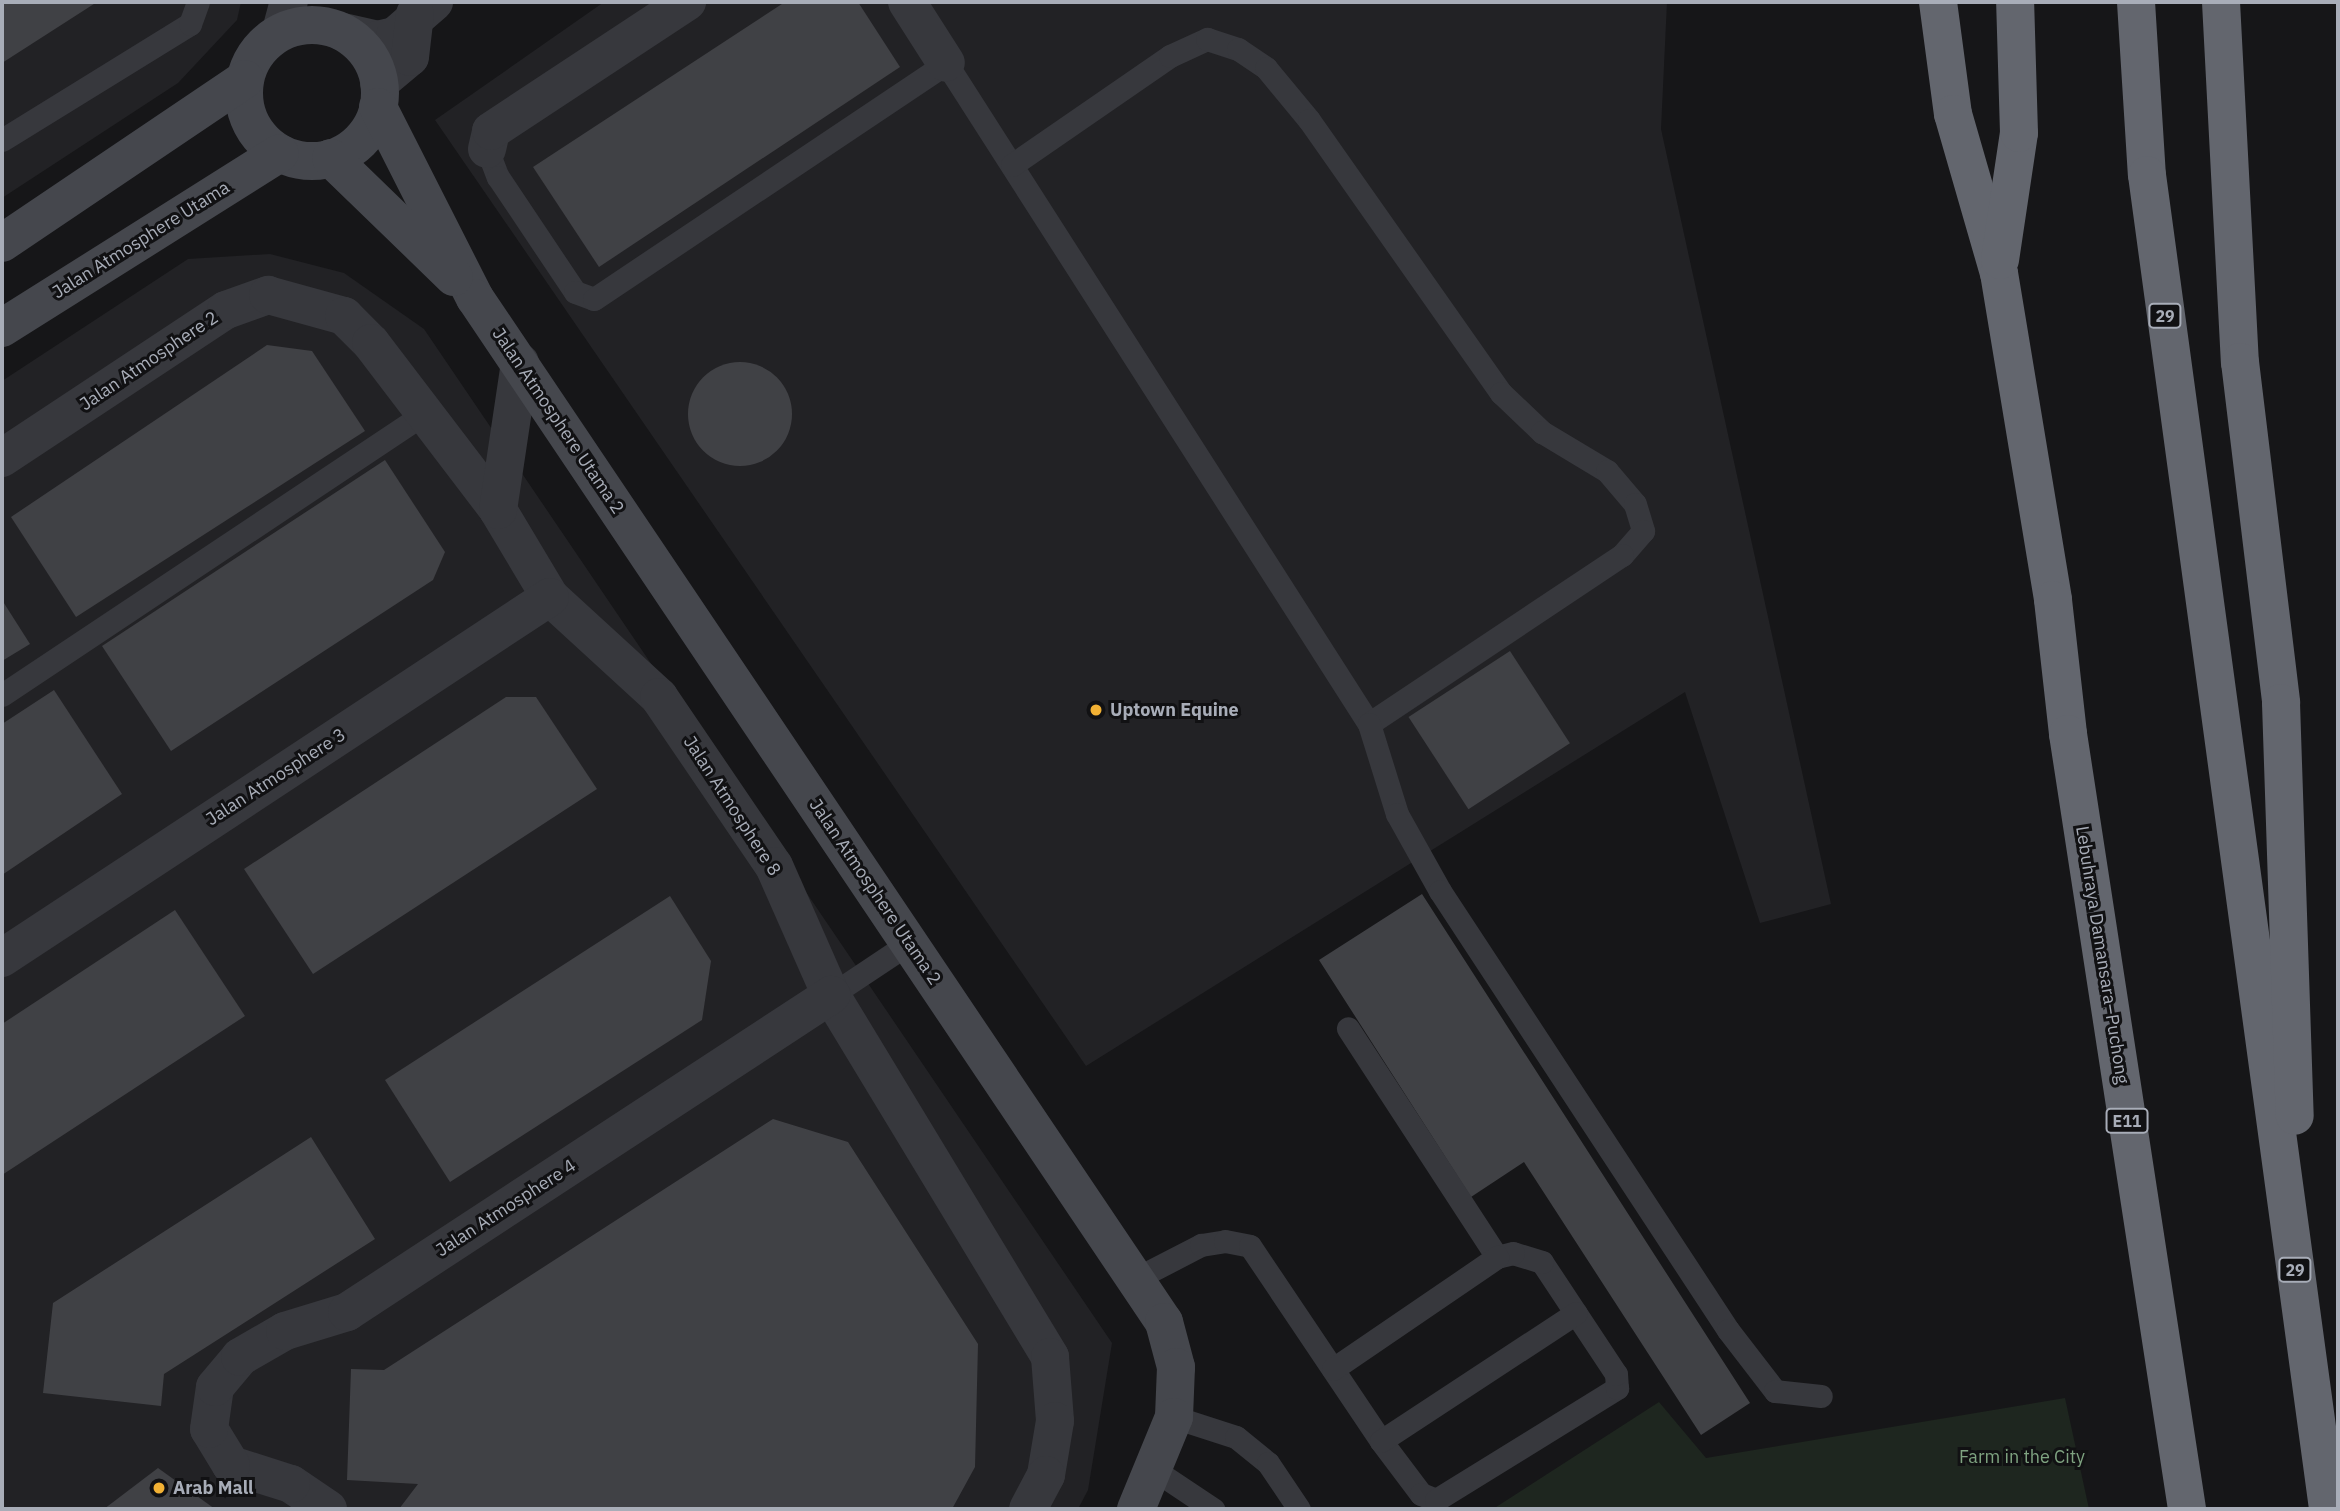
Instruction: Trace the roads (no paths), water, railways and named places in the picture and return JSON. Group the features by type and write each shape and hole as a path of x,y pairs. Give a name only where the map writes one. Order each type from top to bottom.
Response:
{"highway":[{"path":"1938,2 1953,114 1998,273"},
{"path":"1998,273 2019,133 2015,2"},
{"name":"29","path":"2136,2 2147,175 2328,1509"},
{"path":"2221,2 2240,362 2281,703 2302,1320"},
{"name":"Lebuhraya Damansara–Puchong","path":"1998,273 2053,600 2068,734 2187,1509"}],"street":[{"path":"487,149 491,131 687,2"},
{"path":"907,2 946,63"},
{"path":"2,243 245,79 258,52 285,17 298,25 337,21 377,40 395,36 412,6"},
{"path":"245,79 250,122 280,153 331,158 362,139 379,95 410,57 412,6"},
{"path":"337,21 361,45 379,95 475,299"},
{"name":"Jalan Atmosphere Utama","path":"2,328 280,153"},
{"path":"331,158 475,299"},
{"name":"Jalan Atmosphere 2","path":"2,458 226,310 268,295 307,301"},
{"name":"Jalan Atmosphere Utama 2","path":"475,299 909,943 1139,1277 1164,1322 1176,1367 1174,1417 1156,1471 1136,1509"},
{"name":"Jalan Atmosphere 8","path":"307,301 344,316 425,413 498,510 550,597 659,697 774,866 831,995 1050,1357 1055,1421 1046,1475 1028,1509"},
{"path":"498,510 520,363"},
{"name":"Jalan Atmosphere 3","path":"2,958 550,597"},
{"name":"Jalan Atmosphere 4","path":"328,1509 291,1483 231,1465 209,1429 215,1387 240,1357 285,1331 347,1312 831,995"}],"lane":[{"path":"2,140 190,24 198,2"},
{"path":"1012,165 1170,56 1207,39 1238,49 1266,68 1309,120 1501,393 1542,432 1607,471 1635,504 1643,531 1622,555 1368,724"},
{"path":"487,149 498,177 575,292 594,299 946,63 1368,724 1397,814 1440,891 1728,1330 1775,1391 1821,1396"},
{"path":"2,695 425,413"},
{"path":"831,995 909,943"},
{"path":"1348,1028 1497,1257"},
{"path":"1139,1277 1201,1245 1225,1241 1250,1246 1381,1441 1421,1494 1436,1500 1609,1396 1617,1388 1616,1374 1542,1262 1513,1253 1497,1257 1333,1368"},
{"path":"1381,1441 1576,1313"},
{"path":"1174,1417 1236,1437 1268,1462 1298,1509"},
{"path":"1156,1471 1213,1509"}],"place":[{"name":"Uptown Equine","path":"1096,710"},
{"name":"Arab Mall","path":"159,1488"}],"park label":[{"name":"Farm in the City","path":"2022,1457"}]}
